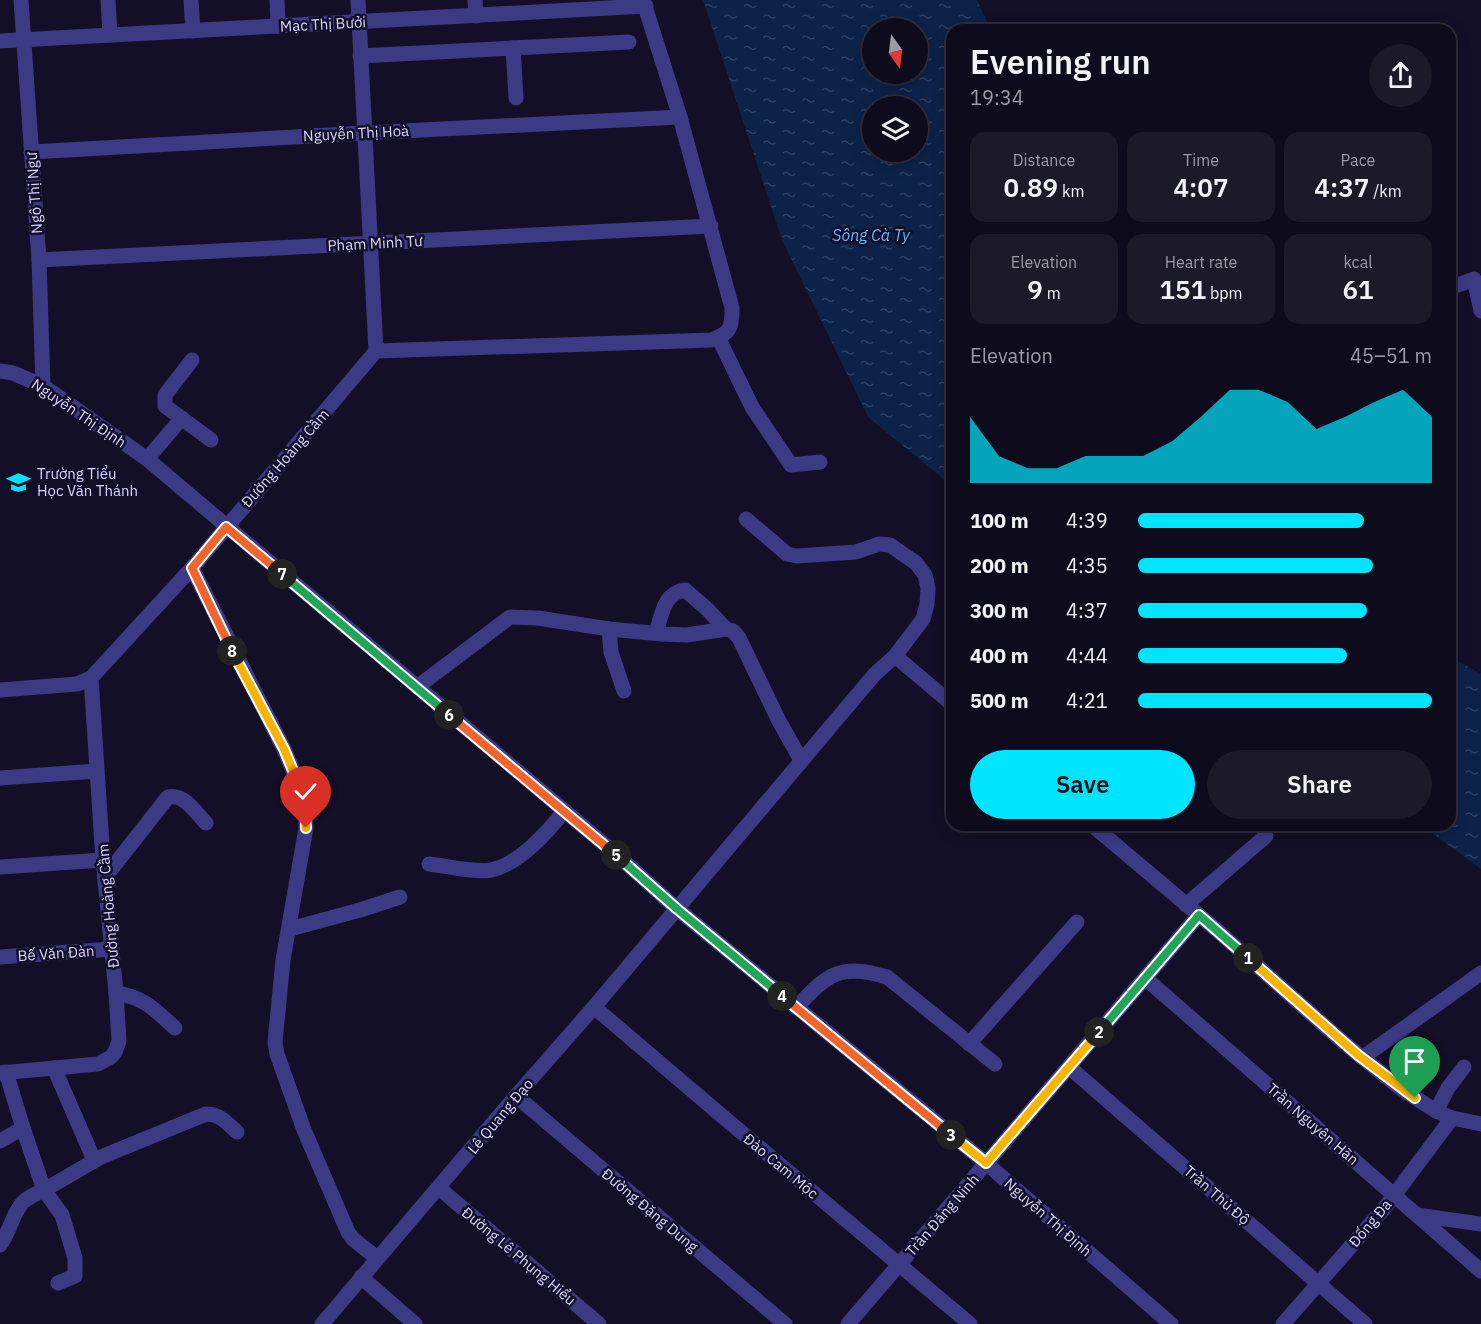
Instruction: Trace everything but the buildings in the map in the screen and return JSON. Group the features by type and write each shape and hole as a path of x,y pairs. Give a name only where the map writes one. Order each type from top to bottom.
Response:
{"street":[{"name":"Ngô Thị Ngư","path":"21,0 39,260 43,386"},
{"path":"108,0 110,35"},
{"path":"191,0 193,31"},
{"path":"277,0 279,26"},
{"path":"358,0 376,351 712,340 728,331 732,324 732,308 680,117 645,3"},
{"name":"Mạc Thị Bưởi","path":"0,41 359,22 476,8 645,3"},
{"path":"360,56 629,42"},
{"path":"513,48 516,98"},
{"name":"Nguyễn Thị Hoà","path":"31,152 680,117"},
{"name":"Phạm Minh Tư","path":"39,260 711,226"},
{"path":"1456,285 1477,275 1481,311"},
{"path":"718,337 752,407 791,465 820,462"},
{"name":"Đường Hoàng Cầm","path":"54,1068 98,1065 105,1062 115,1052 119,1041 103,860 91,678 192,568 376,351"},
{"path":"192,360 165,394 165,406 211,440"},
{"name":"Nguyễn Thị Định","path":"0,371 12,373 43,386 147,459 676,908 986,1163 1171,1324"},
{"path":"147,459 182,418"},
{"name":"Lê Quang Đạo","path":"322,1324 594,1007 801,760 874,675 895,656 923,618 928,588 925,575 916,563 890,545 879,544 856,552 787,554 746,519"},
{"path":"192,568 284,749 305,804 306,828 283,960 276,1024 277,1054 311,1148 348,1232 353,1239 377,1258"},
{"path":"656,633 669,596 676,591 685,590 726,629"},
{"path":"417,687 510,617 538,618 609,629 687,635 726,629 733,631 739,638 779,722 801,760"},
{"path":"609,629 614,664 624,691"},
{"path":"895,656 946,699"},
{"path":"0,690 77,684 91,678"},
{"path":"0,778 98,771"},
{"path":"105,877 168,797 174,795 182,798 206,823"},
{"path":"429,864 494,870 535,843 564,811"},
{"path":"1102,831 1362,1058 1400,1088 1436,1112 1481,1124"},
{"path":"1186,904 1266,836"},
{"path":"0,867 103,860"},
{"path":"290,929 400,897"},
{"name":"Trần Đăng Ninh","path":"848,1324 1199,915"},
{"path":"969,1044 1077,922"},
{"name":"Bế Văn Đàn","path":"0,957 112,949"},
{"path":"796,1008 829,975 849,971 870,972 887,977 995,1064"},
{"path":"1362,1058 1481,973"},
{"name":"Trần Nguyên Hãn","path":"1145,978 1481,1271"},
{"path":"116,993 132,996 145,1002 175,1028"},
{"name":"Đào Cam Mộc","path":"594,1007 970,1324"},
{"path":"1436,1112 1448,1088 1464,1066"},
{"name":"Trần Thủ Độ","path":"1069,1067 1365,1324"},
{"path":"58,1283 75,1276 75,1258 62,1215 44,1190 3,1073 54,1068 94,1160"},
{"name":"Đường Đặng Dung","path":"516,1096 785,1324"},
{"path":"0,1245 23,1203 94,1160 206,1114 215,1114 237,1132"},
{"name":"Đống Đa","path":"1283,1324 1386,1206 1452,1118"},
{"path":"0,1141 22,1128"},
{"name":"Đường Lê Phụng Hiểu","path":"439,1188 599,1324"},
{"path":"1417,1215 1481,1224"},
{"path":"361,1277 416,1324"}],"water":[{"name":"Sông Cà Ty","path":"703,0 977,0 988,24 946,24 946,481 868,417 782,240"},
{"path":"1456,660 1481,674 1481,869 1429,831 1456,831"}],"place":[{"name":"Trường Tiểu Học Văn Thánh","path":"19,482"}],"route":[{"path":"306,828 305,804 284,749 229,645 192,568 226,527 617,855 676,908 986,1163 1199,915 1343,1042 1415,1098"}]}
